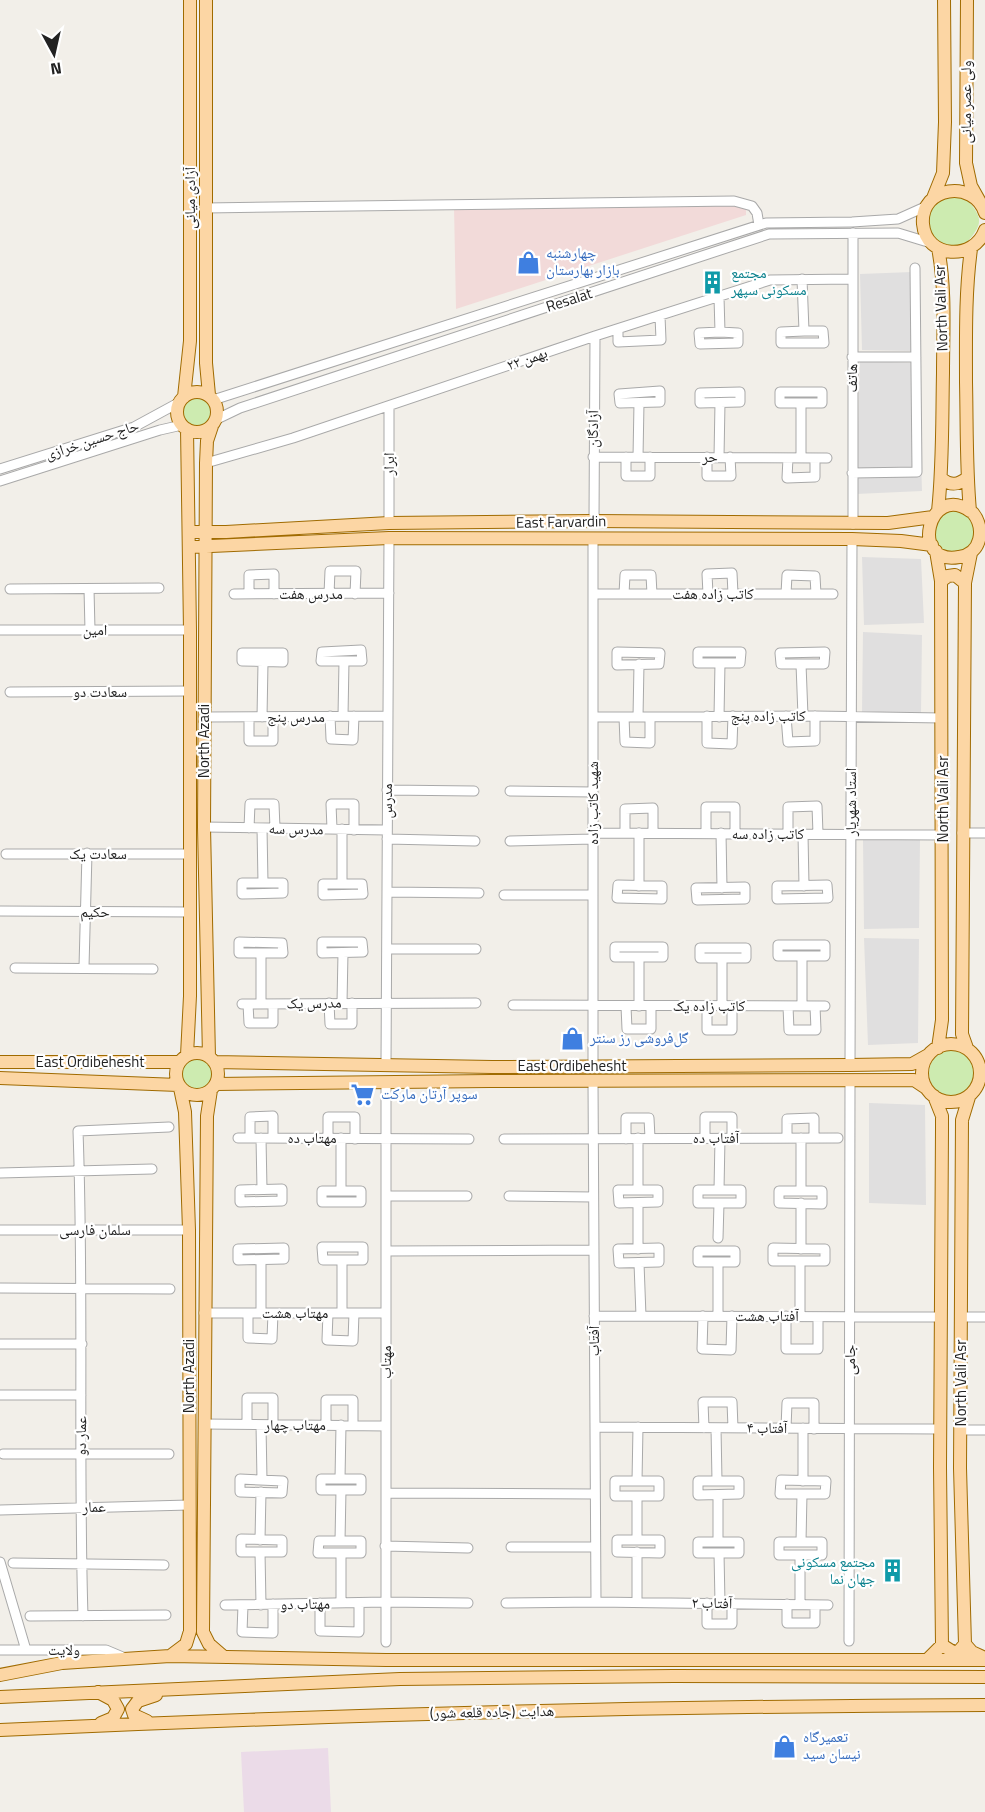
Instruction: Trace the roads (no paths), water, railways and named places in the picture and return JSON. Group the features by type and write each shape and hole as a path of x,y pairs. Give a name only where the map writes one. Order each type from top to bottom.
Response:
{"main road":[{"name":"آزادی میانی","path":"182,399 190,341 190,0"},
{"name":"آزادی میانی","path":"206,0 206,363 211,397"},
{"name":"ولی عصر میانی","path":"930,202 943,173 944,0"},
{"name":"ولی عصر میانی","path":"967,0 966,163 971,186 984,209"},
{"path":"930,202 942,192 963,191 972,195 984,209"},
{"name":"North Vali Asr","path":"930,202 923,225 934,245 942,277 942,479 936,514"},
{"path":"934,245 948,252 960,253 978,244 985,230"},
{"name":"North Vali Asr","path":"976,513 967,478 966,360 968,269 978,244"},
{"path":"195,392 211,397 216,406 214,423 200,431 184,427 177,414 182,399 195,392"},
{"name":"North Azadi","path":"212,1059 204,827 204,717 206,463 207,441 214,423"},
{"name":"North Azadi","path":"183,1058 190,996 189,532 184,427"},
{"path":"942,479 955,484 967,478"},
{"path":"952,506 960,506 976,513 981,533 977,549 964,556 949,558 934,548 928,530 936,514 952,506"},
{"name":"East Farvardin","path":"189,532 388,523 594,521 853,524 903,522 936,514"},
{"path":"901,541 908,533 903,522"},
{"name":"East Farvardin","path":"189,547 389,538 852,539 901,541 934,548"},
{"name":"North Vali Asr","path":"933,1052 942,1020 943,835 941,581 934,548"},
{"name":"North Vali Asr","path":"967,1048 962,1034 965,583 977,549"},
{"path":"941,581 948,576 954,576 965,583"},
{"path":"942,1020 951,1026 962,1022"},
{"path":"950,1044 967,1048 981,1061 981,1076 977,1089 954,1102 945,1102 930,1092 922,1071 933,1052 950,1044"},
{"name":"East Ordibehesht","path":"212,1059 477,1067 850,1065 912,1064 933,1052"},
{"path":"198,1053 212,1059 218,1077 213,1087 195,1096 179,1087 175,1073 183,1058 198,1053"},
{"name":"East Ordibehesht","path":"0,1062 183,1058"},
{"path":"901,1080 907,1073 903,1064"},
{"path":"473,1081 483,1075 482,1070 477,1067"},
{"path":"504,1067 499,1074 505,1081"},
{"name":"East Ordibehesht","path":"0,1078 179,1087"},
{"name":"East Ordibehesht","path":"213,1087 473,1081 914,1080 930,1092"},
{"name":"North Azadi","path":"179,1087 186,1112 189,1230 190,1631"},
{"name":"North Azadi","path":"203,1632 207,1116 213,1087"},
{"name":"North Vali Asr","path":"965,1644 960,1430 962,1120 977,1089"},
{"name":"North Vali Asr","path":"930,1092 942,1116 940,1430 942,1645"},
{"path":"942,1129 946,1123 952,1121 962,1129"},
{"path":"189,1377 204,1378"},
{"path":"170,1656 186,1644 190,1631 198,1635 203,1632 209,1644 224,1657"},
{"path":"927,1660 942,1645 953,1652 959,1651 965,1644 972,1652 985,1659"},
{"path":"0,1675 62,1663 170,1656 386,1660 985,1659"},
{"path":"674,1676 781,1661"},
{"path":"0,1697 400,1679 674,1676 985,1677"},
{"path":"156,1723 138,1719 132,1709 134,1704 145,1697 220,1687"},
{"path":"94,1726 113,1718 118,1709 113,1700 98,1692"},
{"name":"هدایت (جاده قلعه شور)","path":"0,1730 409,1713 851,1704 985,1705"}],"street":[{"path":"206,208 734,201 752,206 757,213 759,225"},
{"name":"Resalat","path":"211,397 766,223 898,219 930,202"},
{"name":"هاتف","path":"853,233 853,524"},
{"name":"Resalat","path":"214,423 251,404 769,234 898,233 934,245"},
{"path":"852,473 918,472 915,268"},
{"path":"802,279 804,331"},
{"name":"۲۲ بهمن","path":"206,463 293,438 595,336 770,280 852,279"},
{"path":"719,297 720,332"},
{"path":"618,329 618,342 661,340 660,316"},
{"name":"آزادگان","path":"594,521 595,336"},
{"path":"852,357 916,357"},
{"name":"حاج حسین خرازی","path":"0,469 134,427 182,399"},
{"path":"638,457 639,403"},
{"path":"719,457 720,403"},
{"path":"801,404 801,458"},
{"name":"ابرار","path":"388,523 389,406"},
{"name":"حاج حسین خرازی","path":"0,481 160,430 184,427"},
{"name":"حر","path":"593,457 826,458"},
{"path":"626,457 626,476 650,476 650,457"},
{"path":"707,457 707,476 731,476 730,457"},
{"path":"788,458 787,478 815,477 815,458"},
{"name":"مدرس","path":"386,1064 389,538"},
{"name":"شهید کاتب زاده","path":"593,1066 594,539"},
{"name":"استاد شهریار","path":"850,1065 852,539"},
{"path":"329,594 330,571 356,571 355,594"},
{"path":"708,594 707,574 732,573 733,594"},
{"path":"249,594 249,575 274,574 274,594"},
{"path":"624,594 625,575 651,575 652,594"},
{"path":"786,594 787,575 815,576 816,594"},
{"path":"10,588 159,588"},
{"path":"89,589 90,630"},
{"name":"مدرس هفت","path":"234,594 389,593"},
{"name":"کاتب زاده هفت","path":"593,594 833,594"},
{"name":"امین","path":"0,630 190,630"},
{"path":"343,716 344,661"},
{"path":"262,717 263,663"},
{"path":"719,717 720,663"},
{"path":"638,717 639,664"},
{"path":"801,664 803,716"},
{"name":"سعادت دو","path":"10,692 190,691"},
{"path":"330,716 331,740 353,740 354,716"},
{"name":"مدرس پنج","path":"204,717 388,716"},
{"path":"707,716 707,743 732,744 733,716"},
{"path":"786,716 788,742 815,741 815,716"},
{"path":"249,717 249,741 273,741 273,717"},
{"name":"کاتب زاده پنج","path":"593,717 942,718"},
{"path":"624,717 625,742 650,742 650,717"},
{"path":"387,790 474,791"},
{"path":"510,791 593,792"},
{"path":"249,828 250,804 274,804 274,828"},
{"path":"332,829 331,804 354,804 354,830"},
{"path":"788,834 788,807 817,806 818,834"},
{"path":"706,833 706,807 735,807 735,834"},
{"path":"625,833 625,808 653,808 653,833"},
{"name":"مدرس سه","path":"204,827 342,829 475,842"},
{"path":"262,828 263,883"},
{"path":"342,829 342,884"},
{"path":"962,833 985,832"},
{"name":"کاتب زاده سه","path":"510,841 625,833 943,835"},
{"path":"639,833 639,886"},
{"path":"721,834 722,888"},
{"path":"803,834 804,886"},
{"name":"سعادت یک","path":"6,854 190,854"},
{"path":"84,968 87,854"},
{"path":"618,885 639,886 662,886 662,899 617,898 618,885"},
{"path":"827,885 828,898 777,899 777,886 804,886 827,885"},
{"path":"745,887 746,899 697,900 696,888 722,888 745,887"},
{"path":"387,892 479,893"},
{"path":"504,895 593,895"},
{"name":"حکیم","path":"0,911 190,912"},
{"path":"778,945 825,945 825,956 802,956 778,956 778,945"},
{"path":"615,947 663,947 663,957 639,957 615,957 615,947"},
{"path":"699,948 746,948 746,958 722,958 699,958 699,948"},
{"path":"387,949 476,949"},
{"path":"342,1003 344,952"},
{"path":"261,953 261,1004"},
{"path":"802,956 802,1006"},
{"path":"639,957 639,1006"},
{"path":"707,1006 707,1030 732,1030 722,958"},
{"path":"15,968 153,969"},
{"path":"329,1003 330,1024 352,1024 352,1003"},
{"name":"مدرس یک","path":"273,1004 273,1023 249,1023 245,1004 476,1003"},
{"name":"کاتب زاده یک","path":"513,1005 820,1006 816,1030 789,1030 788,1006"},
{"path":"626,1006 627,1029 651,1029 651,1006"},
{"name":"جامی","path":"849,1641 850,1080"},
{"name":"آفتاب","path":"593,1081 596,1602"},
{"name":"مهتاب","path":"386,1642 387,1082"},
{"path":"250,1138 250,1117 273,1116 273,1138"},
{"path":"328,1138 328,1118 354,1117 355,1138"},
{"path":"705,1138 705,1117 732,1117 732,1138"},
{"path":"626,1138 626,1119 649,1118 650,1138"},
{"path":"787,1138 787,1119 814,1118 814,1138"},
{"name":"عمار دو","path":"83,1616 80,1508 82,1230 78,1131 169,1127"},
{"name":"آفتاب ده","path":"504,1139 838,1137"},
{"name":"مهتاب ده","path":"238,1138 469,1139"},
{"path":"261,1138 261,1189"},
{"path":"341,1138 341,1191"},
{"path":"638,1138 638,1190"},
{"path":"719,1190 720,1138"},
{"path":"801,1138 801,1191"},
{"path":"0,1173 152,1169"},
{"path":"618,1190 658,1190 658,1202 638,1203 618,1203 618,1190"},
{"path":"698,1190 741,1190 741,1203 719,1203 698,1203 698,1190"},
{"path":"779,1191 822,1191 822,1203 801,1203 779,1203 779,1191"},
{"path":"386,1196 467,1196"},
{"path":"509,1196 593,1197"},
{"path":"638,1203 638,1249"},
{"path":"718,1238 719,1203"},
{"path":"801,1203 801,1249"},
{"name":"سلمان فارسی","path":"0,1230 189,1230"},
{"path":"284,1248 284,1259 261,1260 238,1260 238,1249 284,1248"},
{"path":"659,1248 659,1262 639,1263 619,1263 618,1249 659,1248"},
{"path":"773,1248 825,1249 825,1262 800,1261 773,1261 773,1248"},
{"path":"386,1251 594,1250"},
{"path":"261,1260 261,1313"},
{"path":"342,1260 342,1313"},
{"path":"800,1261 800,1316"},
{"path":"718,1262 718,1316"},
{"path":"639,1263 641,1316"},
{"path":"0,1288 170,1289"},
{"name":"مهتاب هشت","path":"204,1313 386,1313"},
{"path":"248,1313 248,1338 272,1338 273,1313"},
{"path":"328,1313 327,1340 353,1341 354,1313"},
{"name":"آفتاب هشت","path":"594,1316 941,1317"},
{"path":"703,1316 702,1349 731,1350 732,1316"},
{"path":"786,1316 786,1349 818,1349 818,1317"},
{"path":"961,1317 985,1317"},
{"path":"0,1344 82,1344"},
{"path":"0,1395 81,1395"},
{"path":"247,1425 247,1398 273,1398 273,1425"},
{"path":"326,1425 326,1400 353,1400 353,1425"},
{"path":"704,1428 704,1402 732,1402 733,1428"},
{"path":"786,1428 787,1403 814,1403 814,1429"},
{"name":"مهتاب چهار","path":"204,1424 386,1426"},
{"path":"261,1425 262,1480"},
{"path":"340,1479 341,1425"},
{"name":"آفتاب ۴","path":"595,1427 940,1430"},
{"path":"637,1481 638,1427"},
{"path":"716,1428 717,1481"},
{"path":"803,1428 803,1481"},
{"path":"960,1430 985,1430"},
{"path":"3,1454 169,1454"},
{"path":"240,1479 262,1480 283,1481 282,1493 240,1492 240,1479"},
{"path":"321,1479 361,1479 361,1491 340,1490 321,1491 321,1479"},
{"path":"739,1480 739,1494 718,1495 698,1495 698,1481 739,1480"},
{"path":"781,1480 803,1481 826,1481 825,1494 780,1494 781,1480"},
{"path":"615,1481 637,1481 659,1481 659,1496 615,1496 615,1481"},
{"path":"340,1490 340,1541"},
{"path":"260,1540 261,1492"},
{"path":"386,1493 595,1494"},
{"path":"801,1542 802,1494"},
{"path":"718,1495 718,1542"},
{"path":"637,1496 637,1540"},
{"name":"عمار","path":"0,1510 189,1505"},
{"path":"241,1539 282,1540 282,1552 260,1552 241,1552 241,1539"},
{"path":"617,1540 660,1540 660,1553 637,1552 617,1552 617,1540"},
{"path":"318,1541 361,1541 361,1553 341,1553 318,1553 318,1541"},
{"path":"698,1542 739,1542 739,1553 719,1553 698,1553 698,1542"},
{"path":"779,1542 822,1542 822,1555 801,1555 779,1555 779,1542"},
{"path":"386,1546 468,1548"},
{"path":"511,1547 596,1547"},
{"path":"260,1552 261,1605"},
{"path":"637,1552 637,1602"},
{"path":"341,1553 341,1603"},
{"path":"719,1553 720,1603"},
{"path":"800,1604 801,1555"},
{"path":"0,1562 26,1650"},
{"path":"13,1563 164,1565"},
{"name":"آفتاب ۲","path":"506,1604 637,1602 828,1605"},
{"path":"320,1603 320,1632 359,1632 359,1603"},
{"name":"مهتاب دو","path":"225,1605 468,1603"},
{"path":"707,1603 707,1624 732,1624 732,1603"},
{"path":"243,1605 242,1632 273,1633 273,1604"},
{"path":"787,1604 786,1623 815,1623 815,1605"},
{"path":"30,1616 166,1615"},
{"name":"ولایت","path":"0,1650 106,1650 127,1659"}],"place":[{"name":"چهارشنبه بازار بهارستان","path":"528,262"},
{"name":"مجتمع مسکونی سپهر","path":"713,282"},
{"name":"گل‌فروشی رز سنتر","path":"572,1038"},
{"name":"سوپر آرتان مارکت","path":"363,1094"},
{"name":"مجتمع مسکونی جهان نما","path":"893,1571"},
{"name":"تعمیرگاه نیسان سید","path":"785,1746"}]}
